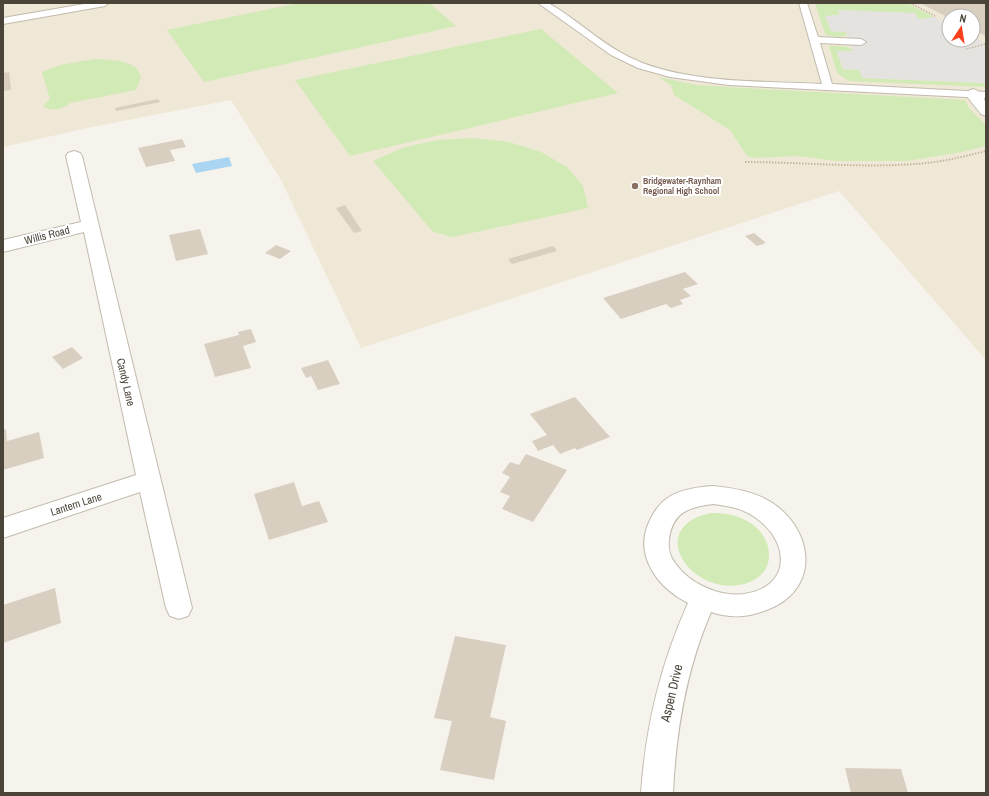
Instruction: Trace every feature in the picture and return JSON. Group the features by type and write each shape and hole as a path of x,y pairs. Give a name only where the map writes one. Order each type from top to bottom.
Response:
{"street":[{"path":"980,94 980,105 986,112"},
{"name":"Candy Lane","path":"74,156 91,224 148,480 179,608"},
{"name":"Willis Road","path":"3,246 91,224"},
{"name":"Lantern Lane","path":"3,528 148,480"},
{"path":"714,495 731,497 749,502 765,511 778,522 789,535 794,550 794,565 790,579 780,591 766,600 749,604 730,605 703,598 691,593 675,582 663,568 656,553 655,537 659,524 668,512 680,502 696,497 714,495"},
{"name":"Aspen Drive","path":"657,793 658,756 671,682 687,632 703,598"}],"lane":[{"path":"3,21 105,3"},
{"path":"542,3 561,14 613,53 655,70 708,80 980,94"},
{"path":"803,3 828,87"},
{"path":"814,40 861,42"}],"path":[{"path":"910,3 935,16"},
{"path":"966,49 986,44"},
{"path":"745,162 817,162 864,166 922,164 972,155 986,150"}],"shaded area":[{"name":"Bridgewater-Raynham Regional High School","path":"3,3 986,3 986,360 839,191 361,348 281,180 231,100 92,127 3,147"},
{"path":"838,10 915,13 918,18 921,19 934,17 941,21 941,48 981,48 981,41 986,44 986,83 862,78 859,70 843,69 837,51 853,52 846,32 831,31 825,16 839,15"}],"green space":[{"path":"299,3 429,3 456,26 204,82 167,30"},
{"path":"815,3 907,3 934,17 921,19 839,10 839,15 826,16 831,31 846,32 847,35 842,37 833,36 825,34"},
{"path":"541,29 618,93 350,156 295,80"},
{"path":"829,46 844,46 852,49 852,51 837,52 843,69 859,70 862,78 986,83 986,87 849,81 837,73"},
{"path":"95,59 122,61 136,68 141,77 136,90 70,103 58,109 44,107 50,99 42,72 60,65"},
{"path":"658,77 697,85 965,100 969,108 986,125 986,146 962,152 907,161 836,161 797,156 754,158 747,156 730,130 674,95 671,85"},
{"path":"473,138 509,142 541,152 567,167 583,186 588,208 453,237 433,232 373,161 402,148 437,140"},
{"path":"711,513 727,514 737,517 747,521 759,530 768,546 769,554 768,563 765,570 759,577 750,582 730,586 711,582 695,573 684,561 678,547 680,533 690,521"}],"water":[{"path":"229,157 232,166 196,173 192,164"}],"building":[{"path":"920,3 986,3 986,36 981,34 981,8 941,8 941,14"},
{"path":"9,72 11,90 3,91 3,73"},
{"path":"158,99 160,102 116,111 115,108"},
{"path":"182,139 186,147 170,150 175,161 146,167 138,148"},
{"path":"345,205 362,231 354,233 336,208"},
{"path":"200,229 208,254 176,261 169,235"},
{"path":"754,233 766,243 757,246 745,236"},
{"path":"276,245 291,251 280,259 265,253"},
{"path":"553,246 557,251 512,264 508,259"},
{"path":"685,272 698,284 683,289 691,296 680,300 683,304 671,308 666,304 621,319 603,298"},
{"path":"251,329 256,342 243,346 251,368 215,377 204,344 239,335 238,332"},
{"path":"72,347 83,358 63,369 52,357"},
{"path":"328,360 340,384 318,390 311,376 306,378 301,368"},
{"path":"575,397 610,437 577,450 575,448 560,454 553,445 538,451 532,441 547,435 530,414"},
{"path":"6,429 7,441 39,432 44,458 3,470 3,430"},
{"path":"526,454 567,470 533,522 502,509 510,496 500,492 510,477 502,473 510,462 519,465"},
{"path":"294,482 302,506 319,501 328,522 269,540 254,494"},
{"path":"55,588 61,623 3,643 3,605"},
{"path":"455,636 506,645 490,717 506,721 494,780 440,770 452,721 434,718"},
{"path":"845,768 901,769 908,793 851,793"}],"place":[{"name":"Bridgewater-Raynham Regional High School","path":"635,186"}]}
